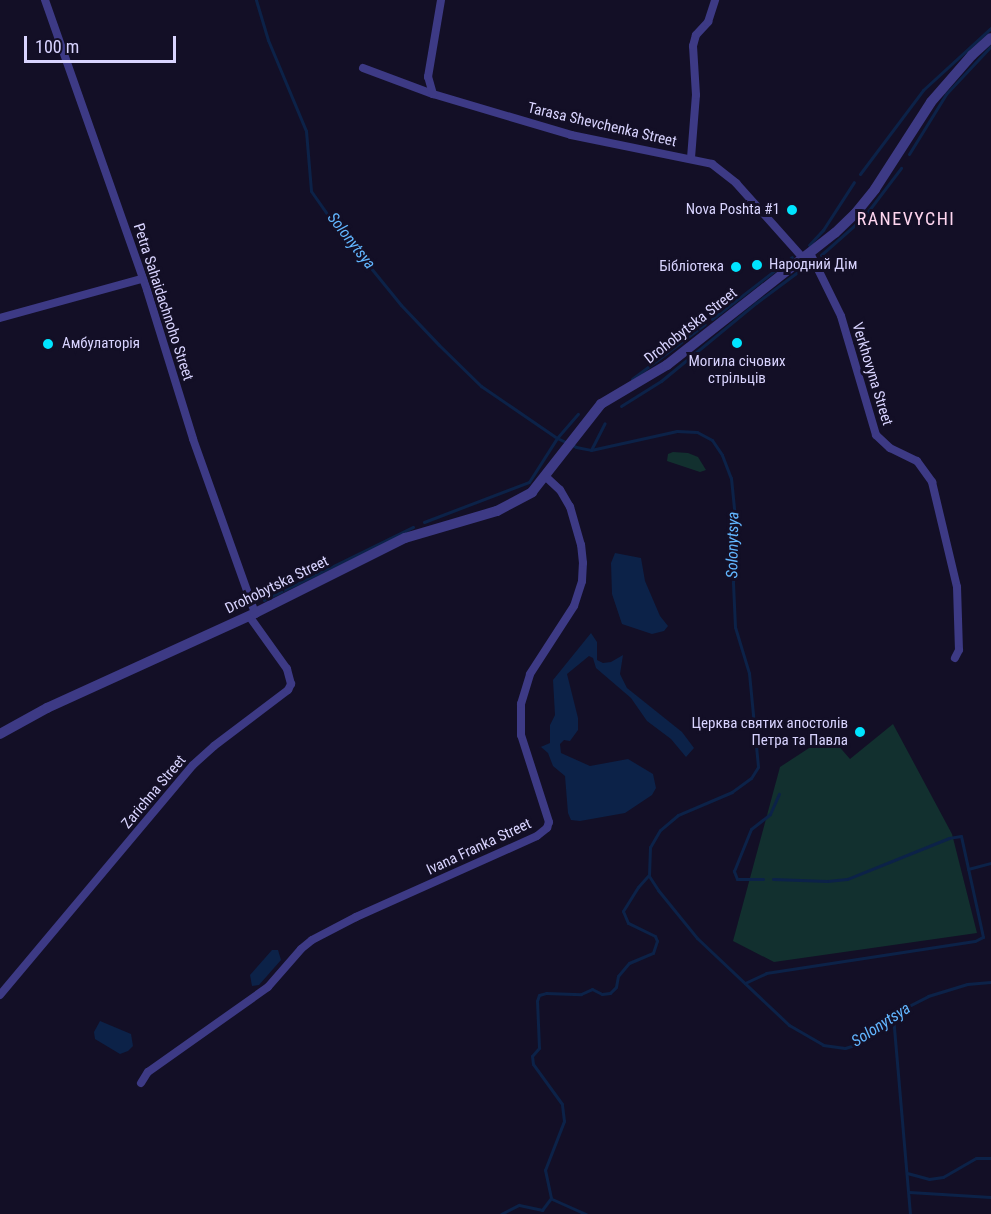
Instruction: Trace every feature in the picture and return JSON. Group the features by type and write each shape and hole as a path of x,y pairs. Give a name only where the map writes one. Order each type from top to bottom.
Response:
{"street":[{"name":"Petra Sahaidachnoho Street","path":"45,0 142,279 252,614"},
{"path":"433,94 428,77 441,0"},
{"path":"691,158 696,94 694,40 708,22 716,0"},
{"name":"Drohobytska Street","path":"0,734 47,708 252,614 405,538 478,518 512,504 532,492 546,477 590,414 606,400 667,365 806,256 855,214 875,189 931,102 972,55 991,38"},
{"name":"Tarasa Shevchenka Street","path":"363,68 433,94 571,135 712,164 727,174 806,256"},
{"name":"Verkhovyna Street","path":"806,256 829,287 841,316 876,435 886,445 917,461 932,482 957,587 959,650 955,658"},
{"path":"0,318 142,279"},
{"name":"Ivana Franka Street","path":"141,1083 148,1072 268,987 301,949 312,940 356,917 537,837 547,828 549,822 523,743 519,718 530,674 574,606 582,580 583,563 570,507 560,490 546,477"},
{"name":"Zarichna Street","path":"0,994 193,765 214,746 288,690 291,684 287,669 252,614"}],"green space":[{"path":"688,453 698,457 706,470 700,472 667,461 668,454"},
{"path":"893,724 952,834 977,933 774,962 733,941 780,767 829,735 850,759"}],"water":[{"path":"615,553 641,558 645,581 660,616 668,626 664,631 652,634 622,624 612,594 611,563"},
{"path":"591,633 597,642 597,660 603,663 611,662 623,655 620,674 627,688 682,732 694,748 686,757 671,739 647,721 631,698 596,668 593,658 589,656 567,674 578,718 578,730 570,741 564,740 560,744 561,753 590,766 628,759 653,774 656,788 652,795 625,813 580,821 571,820 568,813 565,776 553,766 548,753 541,747 536,749 550,743 550,725 555,715 553,680"},
{"path":"272,950 278,950 281,960 259,985 252,986 250,975"},
{"path":"100,1021 131,1034 133,1046 120,1054 95,1039 94,1032"}],"waterway":[{"name":"Solonytsya","path":"256,0 268,40 306,131 311,191 401,305 439,345 481,386 557,438 576,447 591,450 677,431 697,432 712,440 722,455 731,478 736,528 733,583 735,627 749,673 758,767 751,778 732,792 678,815 660,830 650,847 649,876 658,890 697,938 789,1025 823,1045 845,1048 858,1044 870,1037 893,1014 928,996 967,984 991,982"},
{"path":"860,174 923,90 991,28"},
{"path":"909,154 946,94 991,46"},
{"path":"821,255 863,218 901,168"},
{"path":"809,245 823,230 854,182"},
{"path":"712,319 792,257"},
{"path":"621,406 661,381 756,303 807,265"},
{"path":"632,379 705,324"},
{"path":"424,522 529,482 557,438 578,414"},
{"path":"591,450 605,423"},
{"path":"264,600 413,527"},
{"path":"763,879 737,879 734,871 751,829 770,814 779,794"},
{"path":"745,983 766,973 975,941 983,937 961,836 949,838 847,879 827,881 773,879"},
{"path":"968,869 991,863"},
{"path":"501,1214 519,1205 542,1210 551,1198 545,1170 564,1121 562,1104 533,1064 532,1056 539,1048 537,1001 539,995 546,993 581,994 592,989 602,994 610,993 616,987 618,976 629,963 653,953 657,941 655,936 628,923 623,911 648,876"},
{"path":"893,1016 910,1214"},
{"path":"907,1173 929,1179 943,1177 976,1158 991,1158"},
{"path":"909,1192 991,1197"},
{"path":"552,1199 586,1214"}],"place":[{"name":"Nova Poshta #1","path":"792,210"},
{"name":"Народний Дім","path":"757,265"},
{"name":"Бібліотека","path":"736,267"},
{"name":"Могила січових стрільців","path":"737,343"},
{"name":"Амбулаторія","path":"48,344"},
{"name":"Церква святих апостолів Петра та Павла","path":"860,732"}],"district":[{"name":"RANEVYCHI","path":"906,219"}]}
